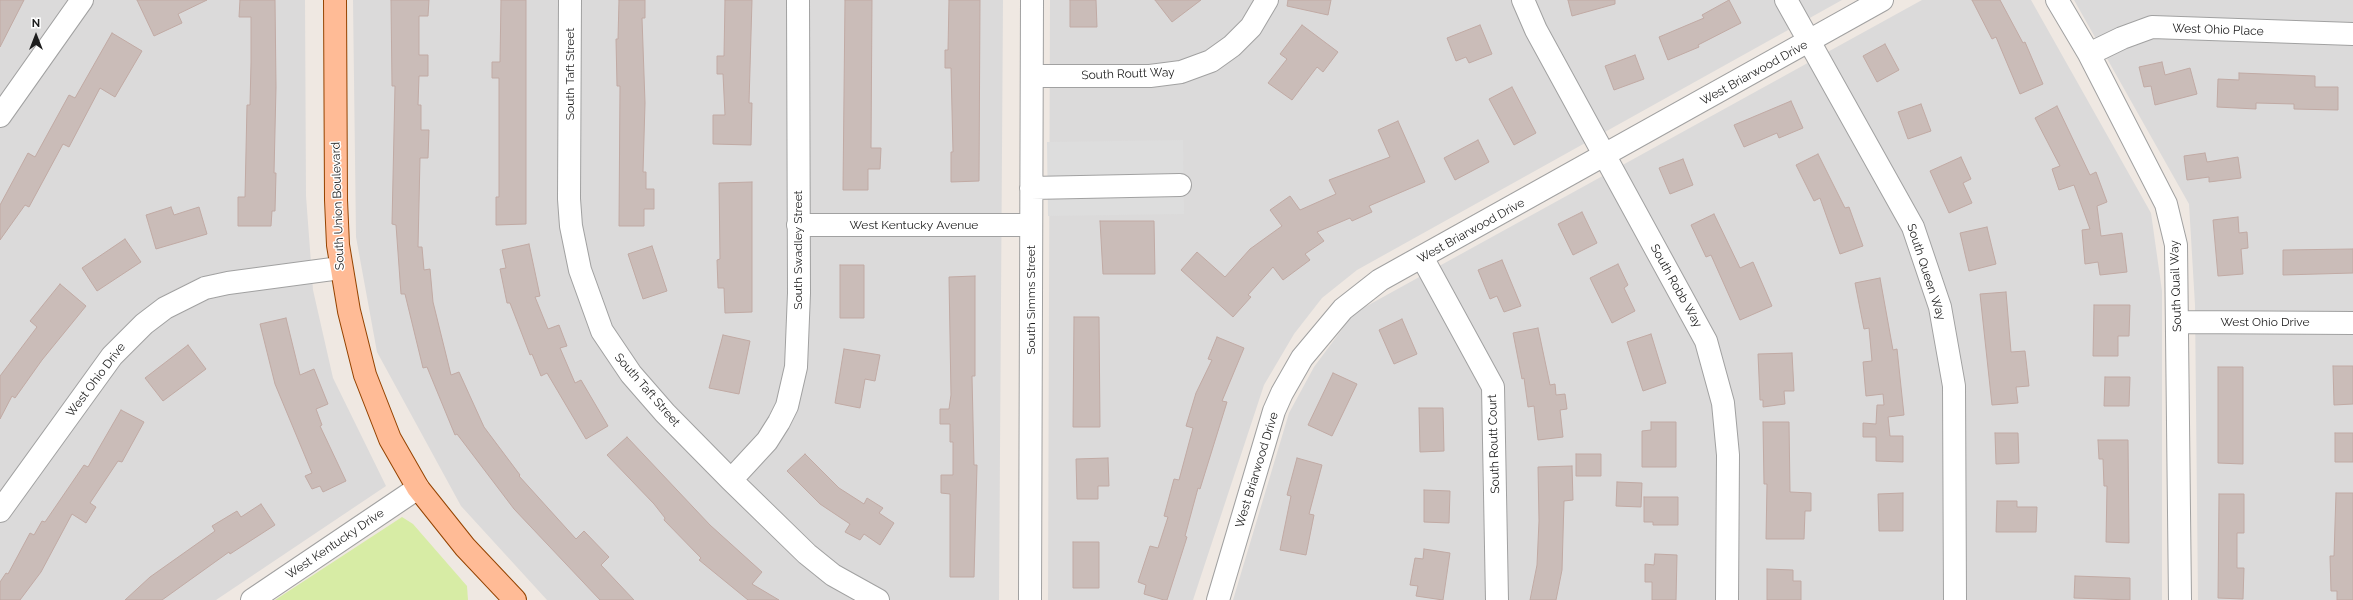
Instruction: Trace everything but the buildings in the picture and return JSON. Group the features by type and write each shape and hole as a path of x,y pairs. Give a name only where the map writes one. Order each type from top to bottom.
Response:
{"main road":[{"name":"South Union Boulevard","path":"335,0 336,200 340,268 353,333 372,396 390,439 418,488 506,597"}],"street":[{"path":"0,116 82,0"},
{"name":"South Taft Street","path":"570,0 569,199 571,226 586,292 602,331 631,374 665,413 731,480 807,554 833,575 878,600"},
{"name":"South Swadley Street","path":"731,480 767,441 787,406 792,386 798,345 798,0"},
{"name":"South Simms Street","path":"1030,600 1032,0"},
{"name":"South Routt Way","path":"1032,76 1150,76 1181,72 1211,61 1232,46 1251,27 1267,0"},
{"name":"South Robb Way","path":"1523,0 1536,30 1564,78 1706,341 1723,403 1728,455 1727,600"},
{"name":"South Queen Way","path":"1786,0 1808,42 1913,227 1940,307 1954,386 1955,600"},
{"name":"West Briarwood Drive","path":"1218,600 1274,411 1292,374 1316,340 1343,309 1380,280 1605,156 1882,0"},
{"name":"South Quail Way","path":"2057,0 2089,54 2166,204 2176,245 2180,600"},
{"name":"West Ohio Place","path":"2089,54 2122,38 2152,27 2353,34"},
{"path":"1031,188 1180,185"},
{"name":"West Kentucky Avenue","path":"798,225 1031,225"},
{"name":"South Routt Court","path":"1422,257 1493,387 1497,600"},
{"name":"West Ohio Drive","path":"0,512 112,356 144,324 165,308 192,294 228,283 340,268"},
{"name":"West Ohio Drive","path":"2177,322 2353,323"},
{"name":"West Kentucky Drive","path":"252,600 418,488"}],"shaded area":[{"path":"0,0 305,0 306,196 313,290 333,378 386,486 216,600 0,600"},
{"path":"353,0 1003,0 999,600 547,600 461,506 377,352 356,237"},
{"path":"1050,0 1842,0 1357,270 1322,298 1294,334 1264,385 1193,600 1048,600"},
{"path":"1922,0 2031,0 2151,213 2162,291 2162,600 1233,600 1289,413 1314,367 1354,313"},
{"path":"2074,0 2353,0 2353,600 2198,600 2195,305 2189,204"},
{"path":"1183,140 1184,214 1048,216 1047,142"}],"green space":[{"path":"402,517 413,524 467,586 468,600 275,600"}]}
